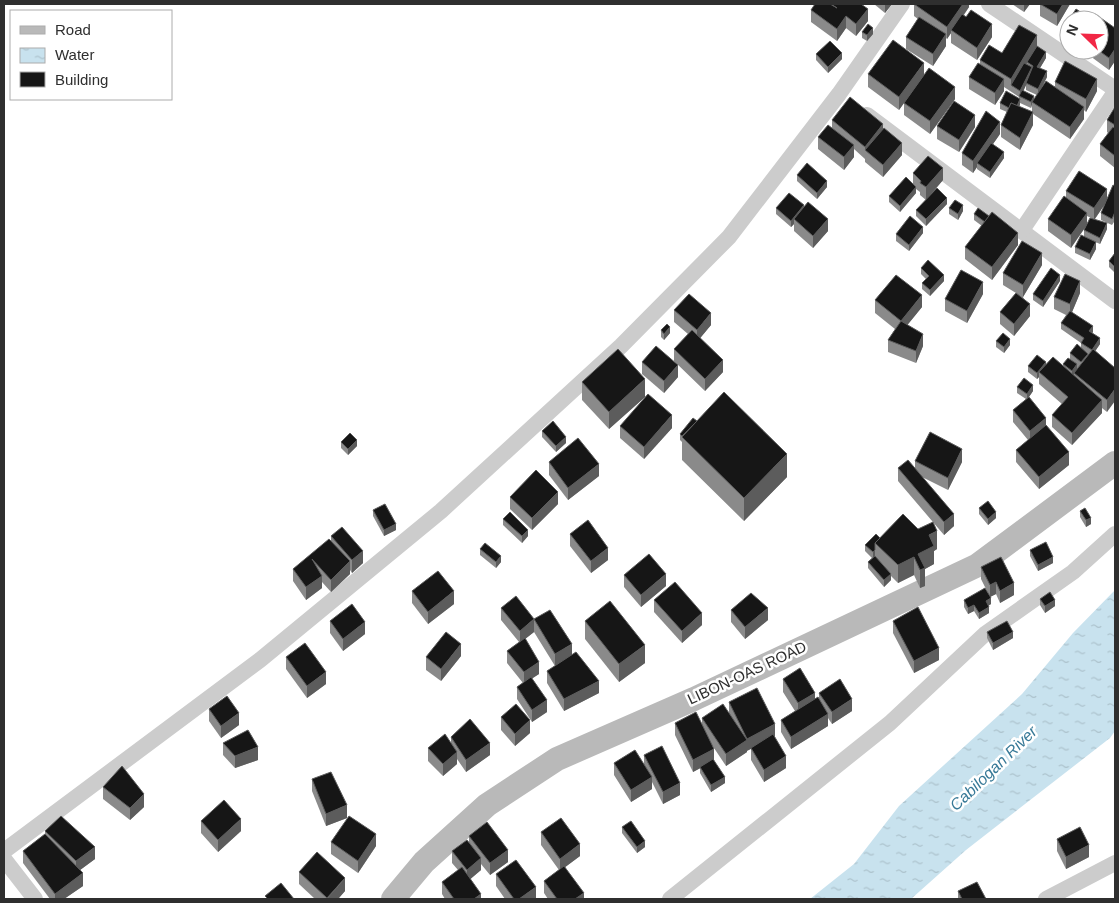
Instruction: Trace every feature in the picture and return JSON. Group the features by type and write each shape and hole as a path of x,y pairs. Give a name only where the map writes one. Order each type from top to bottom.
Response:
{"main road":[{"name":"LIBON-OAS ROAD","path":"393,899 424,862 486,805 557,760 694,699 978,565 1115,463"}],"street":[{"path":"4,851 260,660 441,511 621,346 729,237 839,94 902,4"},
{"path":"989,4 1115,91 1022,230"},
{"path":"839,94 1115,301"},
{"path":"670,899 890,723 985,634 1073,572 1115,534"},
{"path":"4,859 35,899"},
{"path":"1046,899 1115,863"}],"water":[{"name":"Cabilogan River","path":"1115,590 1115,731 1110,738 966,850 911,899 810,899 854,864 899,806 1022,694 1073,633"}],"building":[{"path":"815,4 830,4 837,8 831,4 861,4 868,9 856,24 846,16 837,29 811,10"},
{"path":"914,4 963,4 947,27"},
{"path":"1040,4 1063,4 1057,14"},
{"path":"971,10 992,24 977,48 951,30 962,14 966,17"},
{"path":"919,17 946,34 933,54 906,37"},
{"path":"868,24 873,28 867,35 862,32"},
{"path":"1109,24 1115,28 1115,49 1109,58"},
{"path":"1019,25 1037,35 1011,79 980,60 989,45 1002,53"},
{"path":"893,40 924,63 899,97 868,74"},
{"path":"830,41 842,53 828,67 816,54"},
{"path":"1037,46 1046,52 1037,67 1047,71 1038,89 1026,83 1033,66 1027,62"},
{"path":"1065,61 1097,79 1086,99 1055,82"},
{"path":"978,63 1004,79 995,93 969,77"},
{"path":"1024,63 1032,67 1020,91 1011,85"},
{"path":"929,68 955,87 930,121 904,103"},
{"path":"1046,81 1084,107 1070,127 1032,102"},
{"path":"1022,90 1034,96 1031,102 1019,96"},
{"path":"1006,91 1020,99 1017,106 1011,103 1009,108 1000,103"},
{"path":"850,97 883,124 865,147 832,120"},
{"path":"954,101 975,115 959,140 937,126"},
{"path":"1011,103 1033,112 1020,138 1001,125"},
{"path":"1115,107 1115,125 1107,120"},
{"path":"986,111 1000,122 973,161 962,153"},
{"path":"828,125 854,145 844,157 818,137"},
{"path":"1113,127 1115,129 1115,156 1100,144"},
{"path":"884,128 902,143 883,165 865,150"},
{"path":"991,143 1004,152 990,172 977,163"},
{"path":"928,156 943,168 926,187 920,183 921,181 913,173"},
{"path":"807,163 827,181 817,193 797,175"},
{"path":"1079,171 1107,189 1094,208 1066,191"},
{"path":"906,177 916,187 900,206 889,196"},
{"path":"1113,185 1115,186 1115,212 1112,219 1101,213"},
{"path":"937,188 947,198 926,219 916,210"},
{"path":"789,193 804,205 791,221 776,208"},
{"path":"1064,196 1087,213 1071,235 1048,219"},
{"path":"955,200 963,205 958,214 949,208"},
{"path":"808,202 828,219 813,236 794,219"},
{"path":"978,208 989,216 985,222 974,214"},
{"path":"992,212 1018,233 992,267 965,247"},
{"path":"910,216 923,227 909,245 896,234"},
{"path":"1090,218 1107,223 1100,238 1084,230"},
{"path":"1081,235 1096,242 1090,254 1075,247"},
{"path":"1022,241 1042,253 1023,285 1003,273"},
{"path":"1115,253 1115,267 1109,261"},
{"path":"928,260 944,275 930,290 922,283 929,276 921,268"},
{"path":"1051,268 1060,275 1043,301 1033,294"},
{"path":"961,270 983,282 967,311 945,299"},
{"path":"1065,274 1080,281 1070,304 1054,297"},
{"path":"896,275 922,295 901,321 875,300"},
{"path":"1016,293 1030,304 1014,324 1000,312"},
{"path":"689,294 711,313 697,330 674,310"},
{"path":"1070,311 1093,326 1089,331 1100,338 1092,350 1081,343 1084,338 1061,323"},
{"path":"901,321 923,334 916,351 888,340"},
{"path":"667,324 670,327 664,334 661,330"},
{"path":"692,330 723,360 705,379 674,349"},
{"path":"1003,333 1010,339 1004,347 996,341"},
{"path":"1077,344 1088,354 1081,362 1070,353"},
{"path":"656,346 678,365 664,381 642,362"},
{"path":"618,349 645,379 609,412 582,382"},
{"path":"1093,349 1115,368 1115,389 1107,400 1074,373"},
{"path":"1037,355 1046,362 1037,373 1028,366"},
{"path":"1053,357 1102,400 1072,433 1052,415 1068,397 1039,372"},
{"path":"1068,358 1077,364 1072,371 1063,364"},
{"path":"1024,378 1033,385 1027,394 1017,387"},
{"path":"724,392 787,454 744,498 682,437"},
{"path":"648,394 672,415 644,447 620,426"},
{"path":"1029,397 1046,418 1030,431 1013,410"},
{"path":"693,418 697,421 682,436 680,434"},
{"path":"553,421 566,437 556,446 542,431"},
{"path":"1046,425 1069,452 1039,477 1016,450"},
{"path":"930,432 962,449 948,478 915,461"},
{"path":"350,433 357,440 348,449 341,442"},
{"path":"578,438 599,464 568,488 549,462"},
{"path":"908,460 954,514 944,522 898,468"},
{"path":"536,470 558,492 532,518 510,497"},
{"path":"988,501 996,512 988,519 979,508"},
{"path":"385,504 396,524 384,530 373,510"},
{"path":"1085,508 1091,518 1086,520 1080,511"},
{"path":"510,512 528,530 522,536 503,519"},
{"path":"903,514 918,529 933,522 937,531 929,535 934,546 918,554 925,568 920,570 914,557 898,565 875,543"},
{"path":"588,520 608,548 591,561 570,534"},
{"path":"342,527 363,551 352,560 331,536"},
{"path":"876,534 880,538 875,543 875,550 873,552 865,545"},
{"path":"329,539 350,561 331,580 312,559 322,576 306,587 293,569"},
{"path":"1046,542 1053,557 1038,565 1030,550"},
{"path":"485,543 501,556 496,562 480,549"},
{"path":"649,554 666,574 641,595 624,575"},
{"path":"875,556 891,574 884,580 868,562"},
{"path":"1001,557 1014,583 1000,591 996,582 990,585 981,567"},
{"path":"438,571 454,591 428,612 412,591"},
{"path":"675,582 702,613 682,631 654,600"},
{"path":"985,588 991,598 986,601 989,607 979,613 974,605 968,608 964,600"},
{"path":"1050,592 1055,600 1045,606 1040,599"},
{"path":"751,593 768,608 745,627 731,610"},
{"path":"516,596 534,619 520,631 501,608"},
{"path":"610,601 645,645 619,664 585,621"},
{"path":"352,604 365,622 343,639 330,621"},
{"path":"918,607 939,648 914,661 893,621"},
{"path":"550,610 572,644 555,654 534,619"},
{"path":"1007,621 1013,632 993,643 987,632"},
{"path":"446,632 461,644 441,669 426,657"},
{"path":"525,638 539,662 524,672 507,651"},
{"path":"305,643 326,672 307,686 286,657"},
{"path":"576,652 599,681 564,699 547,671"},
{"path":"800,668 815,693 798,703 783,679"},
{"path":"531,677 547,700 532,710 517,687"},
{"path":"840,679 852,699 832,712 819,693"},
{"path":"757,688 775,724 747,739 729,702"},
{"path":"227,696 239,713 221,726 209,709"},
{"path":"818,697 828,714 791,737 781,720"},
{"path":"516,704 530,720 515,734 501,717"},
{"path":"723,704 747,740 726,754 702,718"},
{"path":"696,712 714,749 693,760 675,723"},
{"path":"470,719 490,743 466,760 451,737"},
{"path":"248,730 258,747 235,756 223,743"},
{"path":"445,734 457,752 443,764 428,748"},
{"path":"773,734 786,756 764,770 751,748"},
{"path":"662,746 680,783 663,792 644,755"},
{"path":"635,750 652,777 631,790 614,763"},
{"path":"713,759 725,777 711,785 700,767"},
{"path":"122,766 144,794 130,808 103,787"},
{"path":"331,772 347,805 326,814 312,779"},
{"path":"224,800 241,819 218,840 201,821"},
{"path":"61,816 95,847 76,861 45,831"},
{"path":"349,816 376,834 358,861 331,842"},
{"path":"561,818 580,844 560,859 541,832"},
{"path":"631,821 645,841 637,847 622,827"},
{"path":"487,822 508,850 490,863 469,836"},
{"path":"1080,827 1089,845 1066,857 1057,839"},
{"path":"45,834 83,873 55,894 23,851"},
{"path":"467,840 481,858 467,870 452,851"},
{"path":"317,852 345,878 327,898 299,872"},
{"path":"516,860 536,887 519,899 514,899 496,874"},
{"path":"564,866 584,893 575,899 557,899 544,881"},
{"path":"462,867 481,894 474,899 454,899 442,882"},
{"path":"977,882 986,899 962,899 958,891"},
{"path":"281,883 294,899 268,899 265,896"}]}
